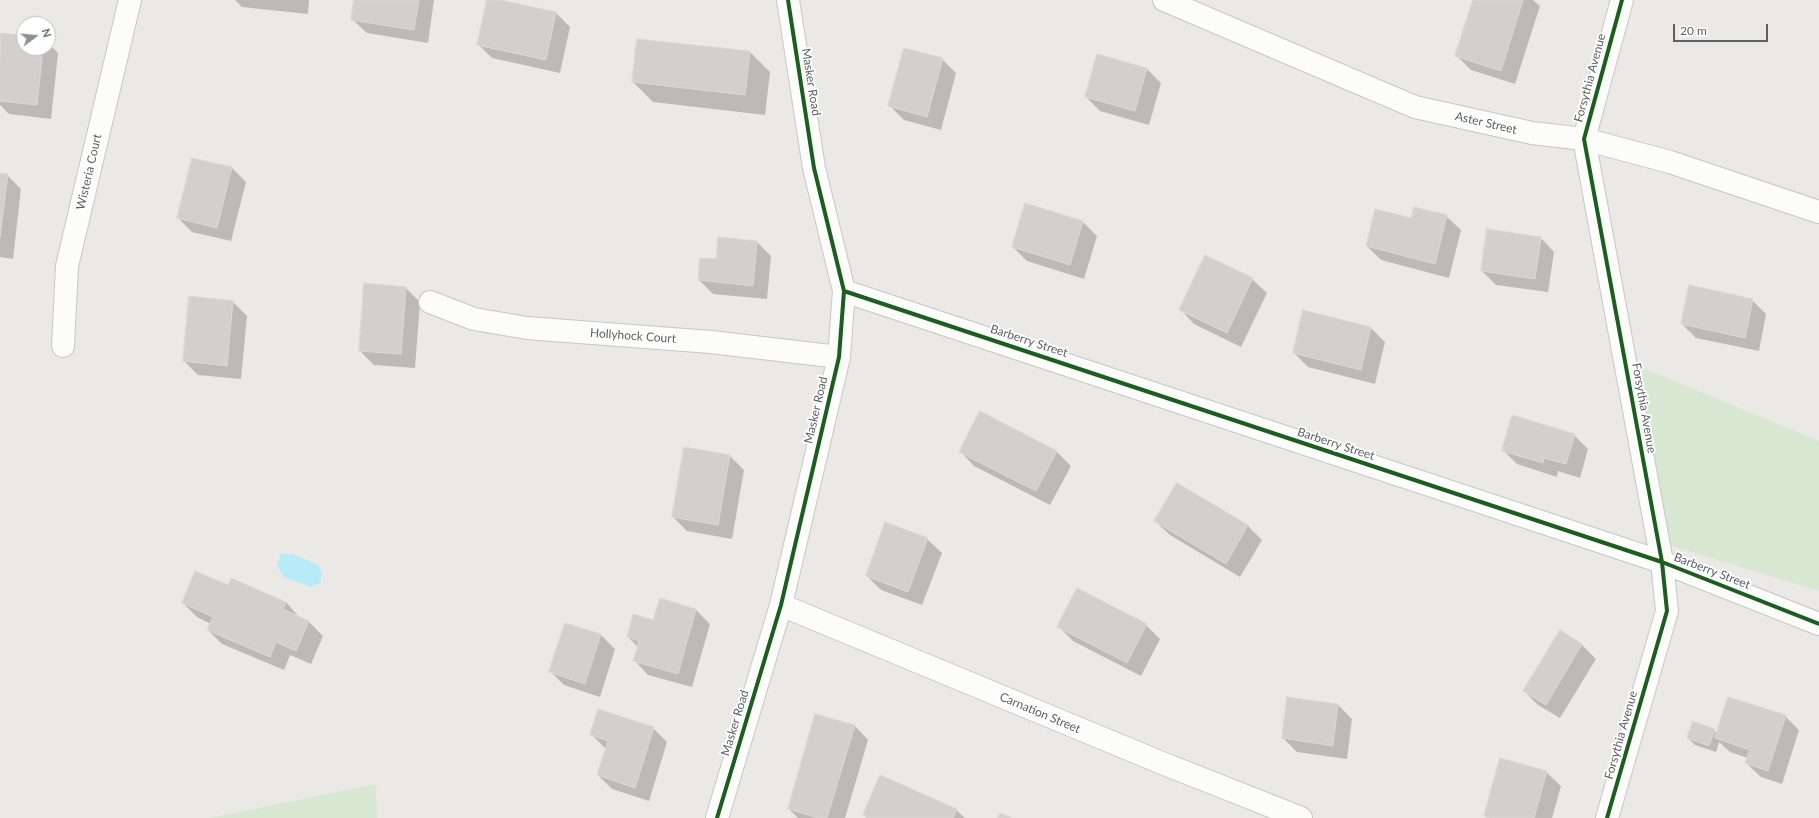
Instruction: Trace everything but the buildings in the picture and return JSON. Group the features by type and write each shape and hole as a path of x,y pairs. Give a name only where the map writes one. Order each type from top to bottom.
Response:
{"street":[{"name":"Wisteria Court","path":"64,346 67,266 130,0"},
{"name":"Masker Road","path":"716,818 781,605 839,357 844,291 814,168 788,0"},
{"name":"Aster Street","path":"1164,0 1415,107 1532,133 1584,139 1670,162 1819,212"},
{"name":"Forsythia Avenue","path":"1607,818 1667,611 1662,562 1584,139 1622,0"},
{"name":"Barberry Street","path":"844,291 1662,562 1819,624"},
{"name":"Hollyhock Court","path":"430,302 474,319 527,328 711,342 839,357"},
{"name":"Carnation Street","path":"781,605 1162,763 1301,818"}],"green space":[{"path":"1614,356 1819,441 1819,591 1656,541"},
{"path":"376,784 377,818 210,818"}],"water":[{"path":"281,554 293,554 318,565 322,574 320,583 310,587 284,577 277,566"}],"cycle path":[{"path":"717,818 781,605 839,357 844,291 814,168 788,0"},
{"path":"1607,818 1667,611 1662,562 1584,139 1622,0"},
{"path":"844,291 1662,562 1819,624"}]}
